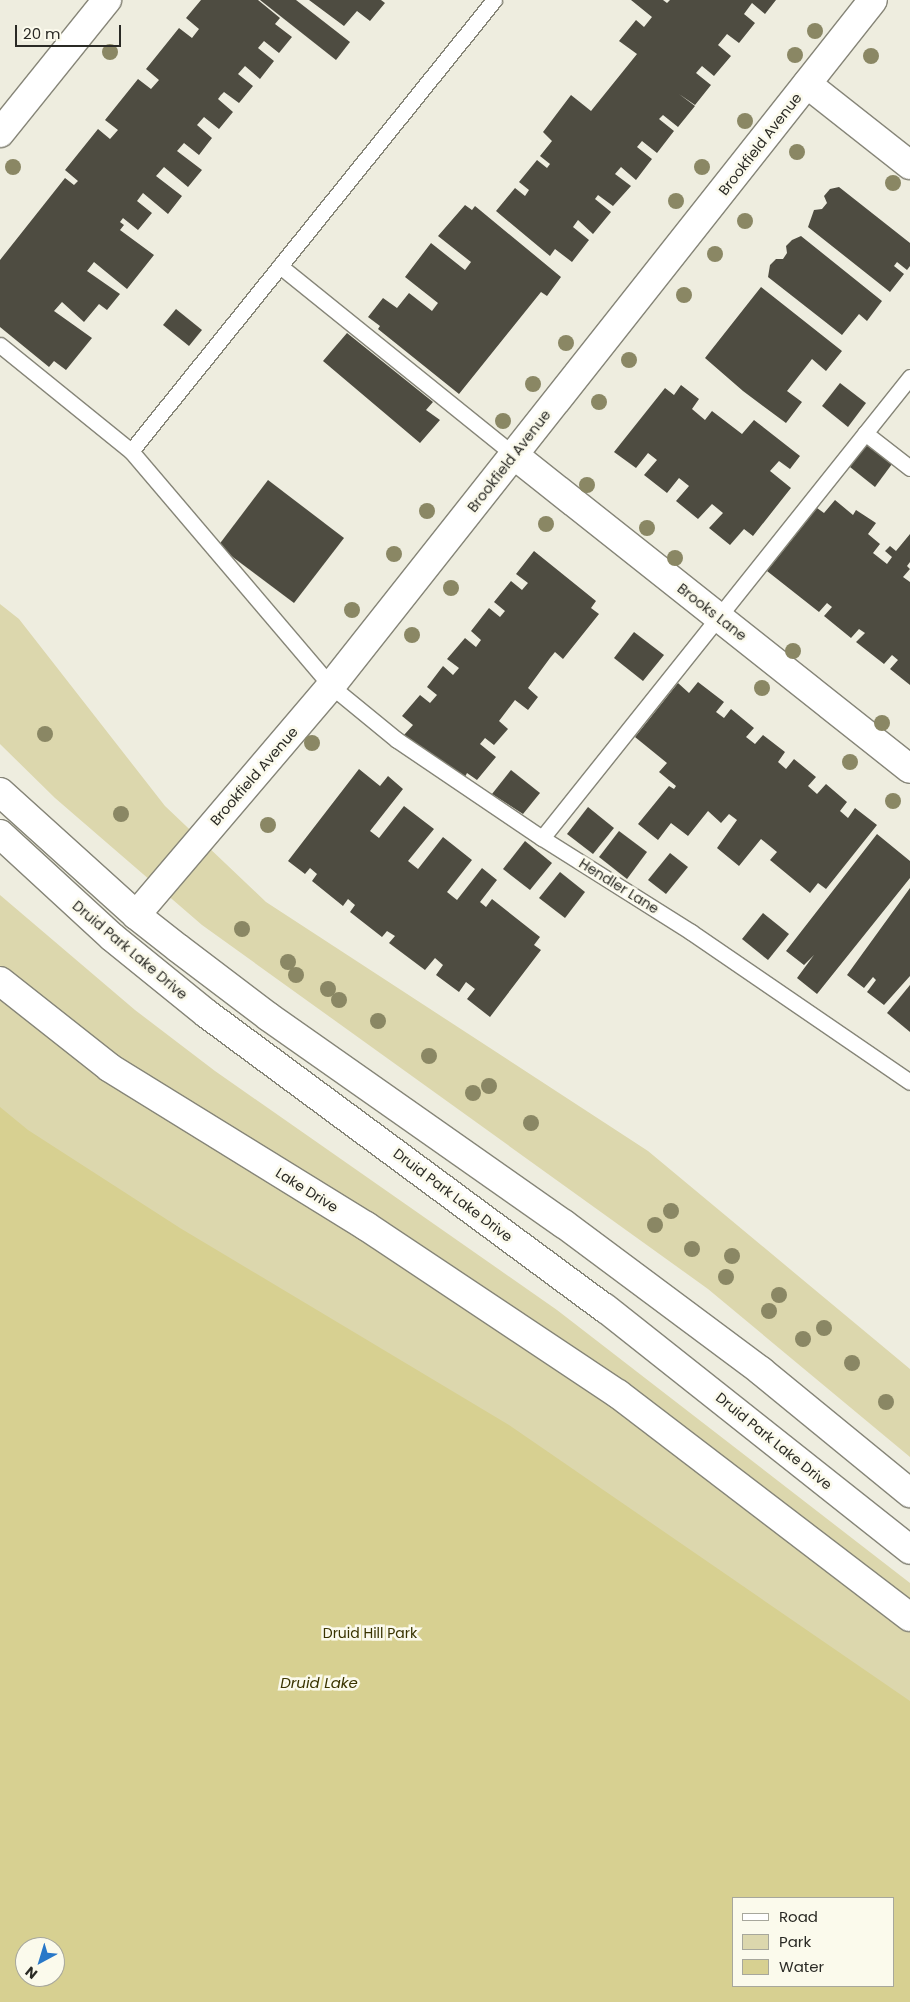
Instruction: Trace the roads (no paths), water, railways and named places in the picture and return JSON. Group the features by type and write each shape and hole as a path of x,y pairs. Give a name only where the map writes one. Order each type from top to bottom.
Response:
{"street":[{"path":"0,133 107,0"},
{"name":"Brookfield Avenue","path":"136,915 331,686 873,0"},
{"path":"808,84 910,165"},
{"name":"Brooks Lane","path":"514,455 910,769"},
{"path":"0,792 136,915 269,1018 650,1287 762,1371 910,1493"},
{"name":"Druid Park Lake Drive","path":"0,834 112,937 207,1014 605,1308 910,1550"},
{"name":"Lake Drive","path":"0,981 110,1068 366,1226 618,1394 910,1617"}],"lane":[{"path":"131,451 494,0"},
{"path":"280,266 514,455"},
{"name":"Hendler Lane","path":"0,346 131,451 331,686 397,740 542,838 691,932 910,1082"},
{"path":"542,838 910,377"},
{"path":"865,433 910,468"}],"water":[{"name":"Druid Lake","path":"0,1107 28,1130 180,1228 509,1425 910,1701 910,2002 0,2002"}],"park label":[{"name":"Druid Hill Park","path":"370,1633"}]}
